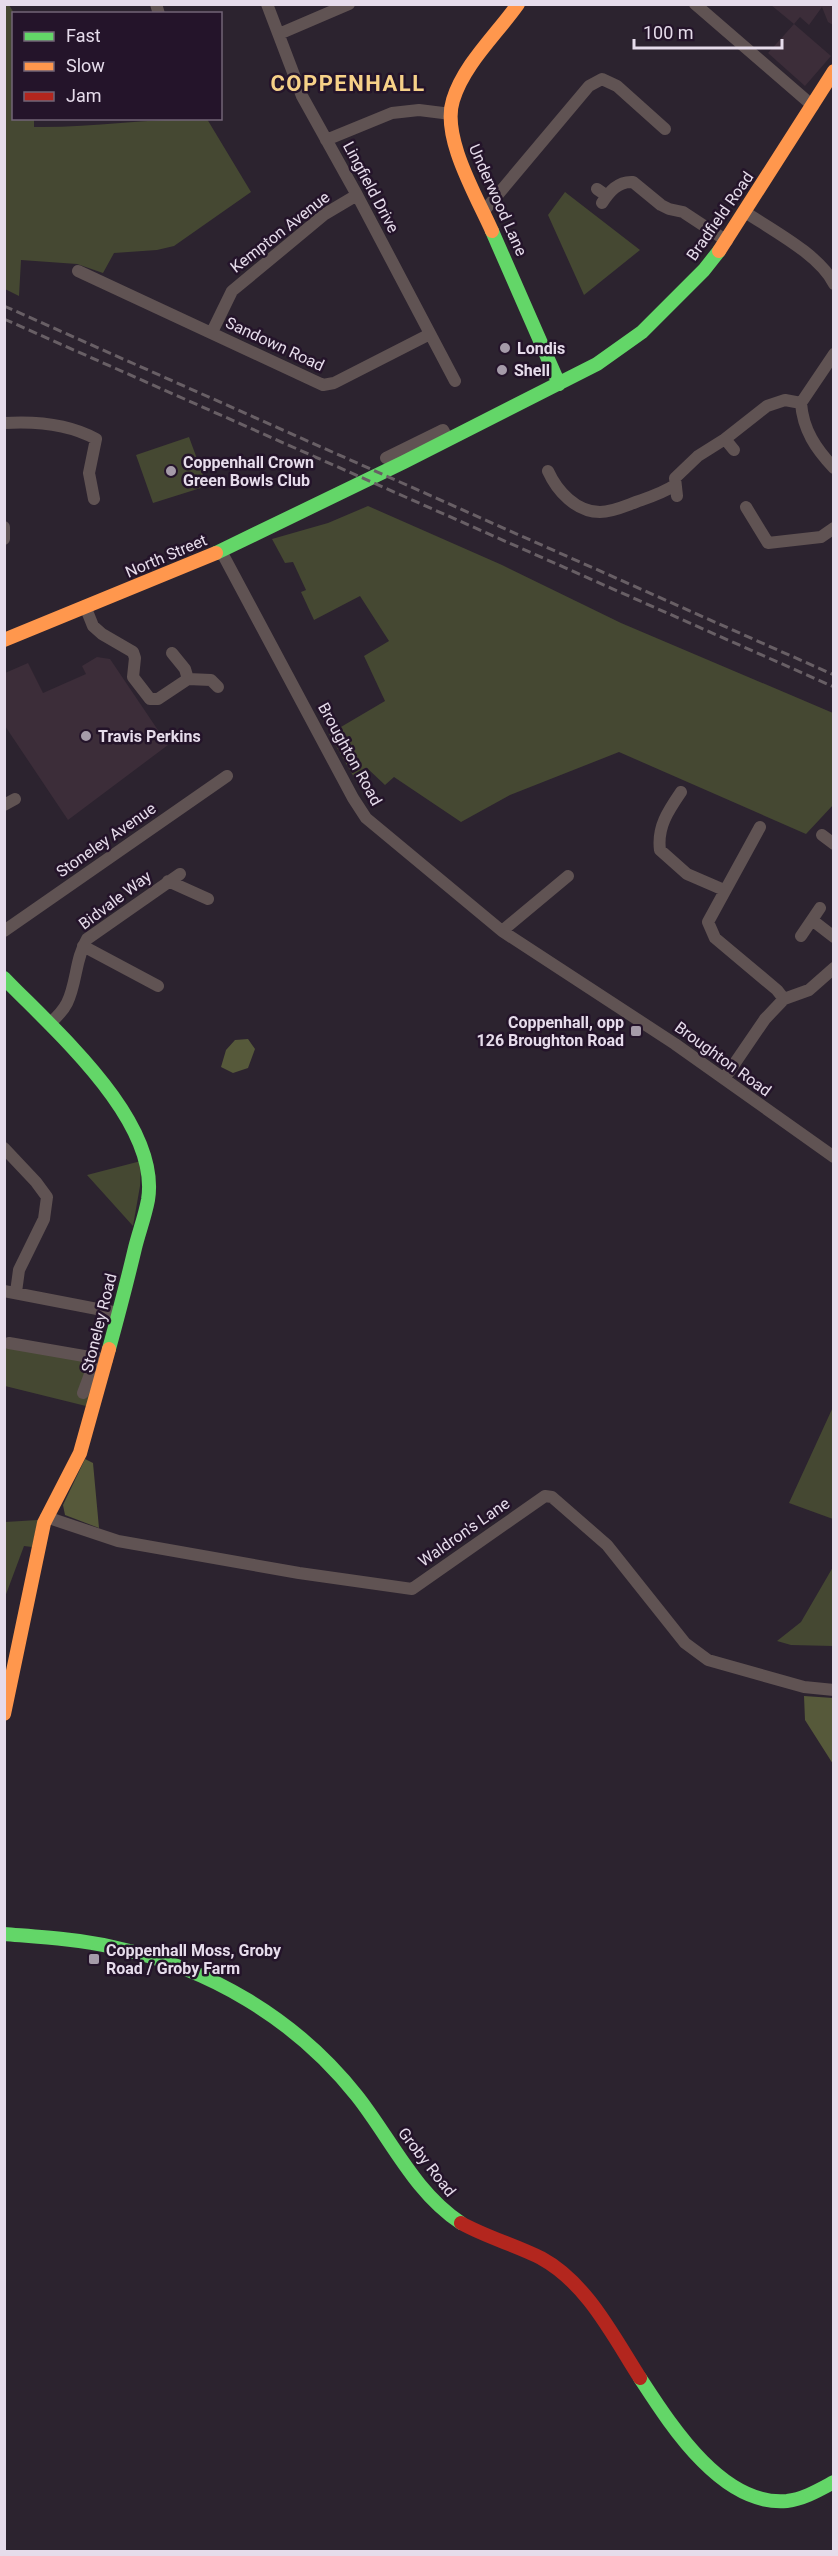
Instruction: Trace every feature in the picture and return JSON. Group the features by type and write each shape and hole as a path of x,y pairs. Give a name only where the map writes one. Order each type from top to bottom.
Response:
{"street":[{"name":"Lingfield Drive","path":"267,4 303,96 455,381"},
{"path":"279,34 349,4"},
{"name":"Underwood Lane","path":"518,4 459,86 451,114 455,146 559,384"},
{"path":"695,4 813,106"},
{"name":"Bradfield Road","path":"337,496 559,384 597,363 642,332 704,270 727,241 834,71"},
{"path":"484,211 589,86 602,79 617,86 665,129"},
{"path":"326,140 392,113 419,110 451,114"},
{"path":"602,196 619,185 633,182 661,205 683,213 727,241"},
{"name":"Kempton Avenue","path":"212,332 232,291 325,214 357,195"},
{"path":"745,212 812,258 829,274 834,284"},
{"name":"Sandown Road","path":"78,271 107,279 323,385 333,383 430,334"},
{"path":"834,354 801,403 809,435 818,450 834,468"},
{"path":"548,471 554,484 569,500 589,511 601,512 676,490 675,478 698,456 725,439 766,406 785,400 801,403"},
{"path":"4,423 57,425 80,430 102,440 89,473 94,493 106,483"},
{"name":"Bradfield Road","path":"386,458 443,430 448,439"},
{"path":"725,439 734,450"},
{"name":"North Street","path":"4,640 221,551 337,496"},
{"path":"746,507 768,547 821,537 834,528"},
{"path":"4,527 6,531 4,539"},
{"name":"Broughton Road","path":"221,551 353,798 366,818 502,931 675,1044 834,1157"},
{"path":"85,606 93,626 102,634 133,652 135,658 133,677 150,699 158,699 188,679 211,680 218,687"},
{"path":"172,653 184,669 188,679"},
{"name":"Stoneley Avenue","path":"4,931 227,776"},
{"path":"681,792 665,815 658,837 660,850 687,874 724,890"},
{"path":"760,827 708,922 715,938 777,990 784,999"},
{"path":"822,835 834,844"},
{"name":"Bidvale Way","path":"49,1024 63,1010 70,996 83,946 87,939 180,874"},
{"path":"502,931 568,876"},
{"name":"Bidvale Way","path":"168,881 208,898"},
{"path":"801,936 820,908"},
{"path":"812,920 834,937"},
{"name":"Bidvale Way","path":"83,946 158,986"},
{"path":"724,1079 765,1019 784,999 809,990 834,968"},
{"name":"Stoneley Road","path":"4,978 104,1085 142,1145 147,1162 148,1199 118,1313 101,1359 80,1453 46,1517 4,1714"},
{"path":"4,1148 36,1182 46,1197 44,1219 10,1291 118,1313"},
{"path":"9,1343 101,1359 83,1393"},
{"name":"Waldron's Lane","path":"46,1517 118,1541 299,1573 412,1589 545,1496 552,1497 607,1545 685,1643 708,1660 804,1687 834,1690"},
{"name":"Groby Road","path":"4,1934 93,1944 152,1957 229,1990 277,2018 299,2034 332,2066 377,2123 426,2193 441,2208 457,2222 472,2230 538,2255 574,2282 593,2306 667,2417 701,2462 733,2487 767,2500 777,2501 807,2496 834,2482"}],"shaded area":[{"path":"771,5 833,5 833,25 828,22 822,7 809,25 800,17 794,24"},
{"path":"794,24 831,56 805,86 768,53"},
{"name":"Travis Perkins","path":"97,657 110,659 168,745 68,820 5,726 5,673 28,663 43,693 86,674 82,666"}],"green space":[{"path":"4,5 9,5 13,12 12,120 34,120 34,127 208,120 251,192 174,246 157,250 114,253 103,273 77,264 21,260 19,296 5,289"},
{"path":"565,192 640,250 584,295 548,215"},
{"name":"Coppenhall Crown Green Bowls Club","path":"189,437 207,486 153,503 136,455"},
{"path":"368,506 502,565 621,623 833,713 833,805 806,834 619,752 510,795 461,822 394,777 385,785 367,768 355,779 329,734 385,701 364,656 389,641 360,596 314,620 301,592 306,590 293,562 285,563 272,539 328,523"},
{"path":"248,1039 255,1049 248,1068 233,1073 221,1067 226,1050 235,1040"},
{"path":"141,1161 140,1186 133,1226 87,1175"},
{"path":"5,1342 107,1360 90,1407 5,1386"},
{"path":"833,1407 834,1519 789,1503"},
{"path":"85,1459 93,1463 99,1528 65,1515 63,1505"},
{"path":"38,1520 32,1547 24,1546 5,1597 5,1522"},
{"path":"833,1567 833,1646 791,1645 777,1641 801,1622"},
{"path":"804,1696 833,1698 833,1764 805,1720"}],"railway":[{"path":"4,306 834,675"},
{"path":"4,319 834,687"}],"traffic: fast":[{"path":"492,231 559,384"},
{"path":"216,553 404,462 597,364 642,332 704,270 719,251"},
{"path":"4,978 75,1050 100,1079 138,1139 148,1170 147,1206 109,1349"},
{"path":"4,1934 86,1942 149,1956 217,1983 248,2000 307,2043 333,2068 357,2096 416,2181 444,2210 461,2223"},
{"path":"640,2378 666,2417 700,2459 720,2477 741,2491 763,2499 787,2501 805,2496 834,2482"}],"traffic: slow":[{"path":"492,231 462,167 452,131 451,115 453,100 465,74 518,4"},
{"path":"719,251 834,71"},
{"path":"4,640 216,553"},
{"path":"4,1714 44,1523 80,1453 109,1349"}],"traffic: jam":[{"path":"461,2223 541,2258 572,2281 598,2312 640,2378"}],"place":[{"name":"Londis","path":"505,348"},
{"name":"Shell","path":"502,370"},
{"name":"Coppenhall Crown Green Bowls Club","path":"171,471"},
{"name":"Travis Perkins","path":"86,736"},
{"name":"Coppenhall, opp 126 Broughton Road","path":"636,1031"},
{"name":"Coppenhall Moss, Groby Road / Groby Farm","path":"94,1959"}],"district":[{"name":"COPPENHALL","path":"348,83"}]}
